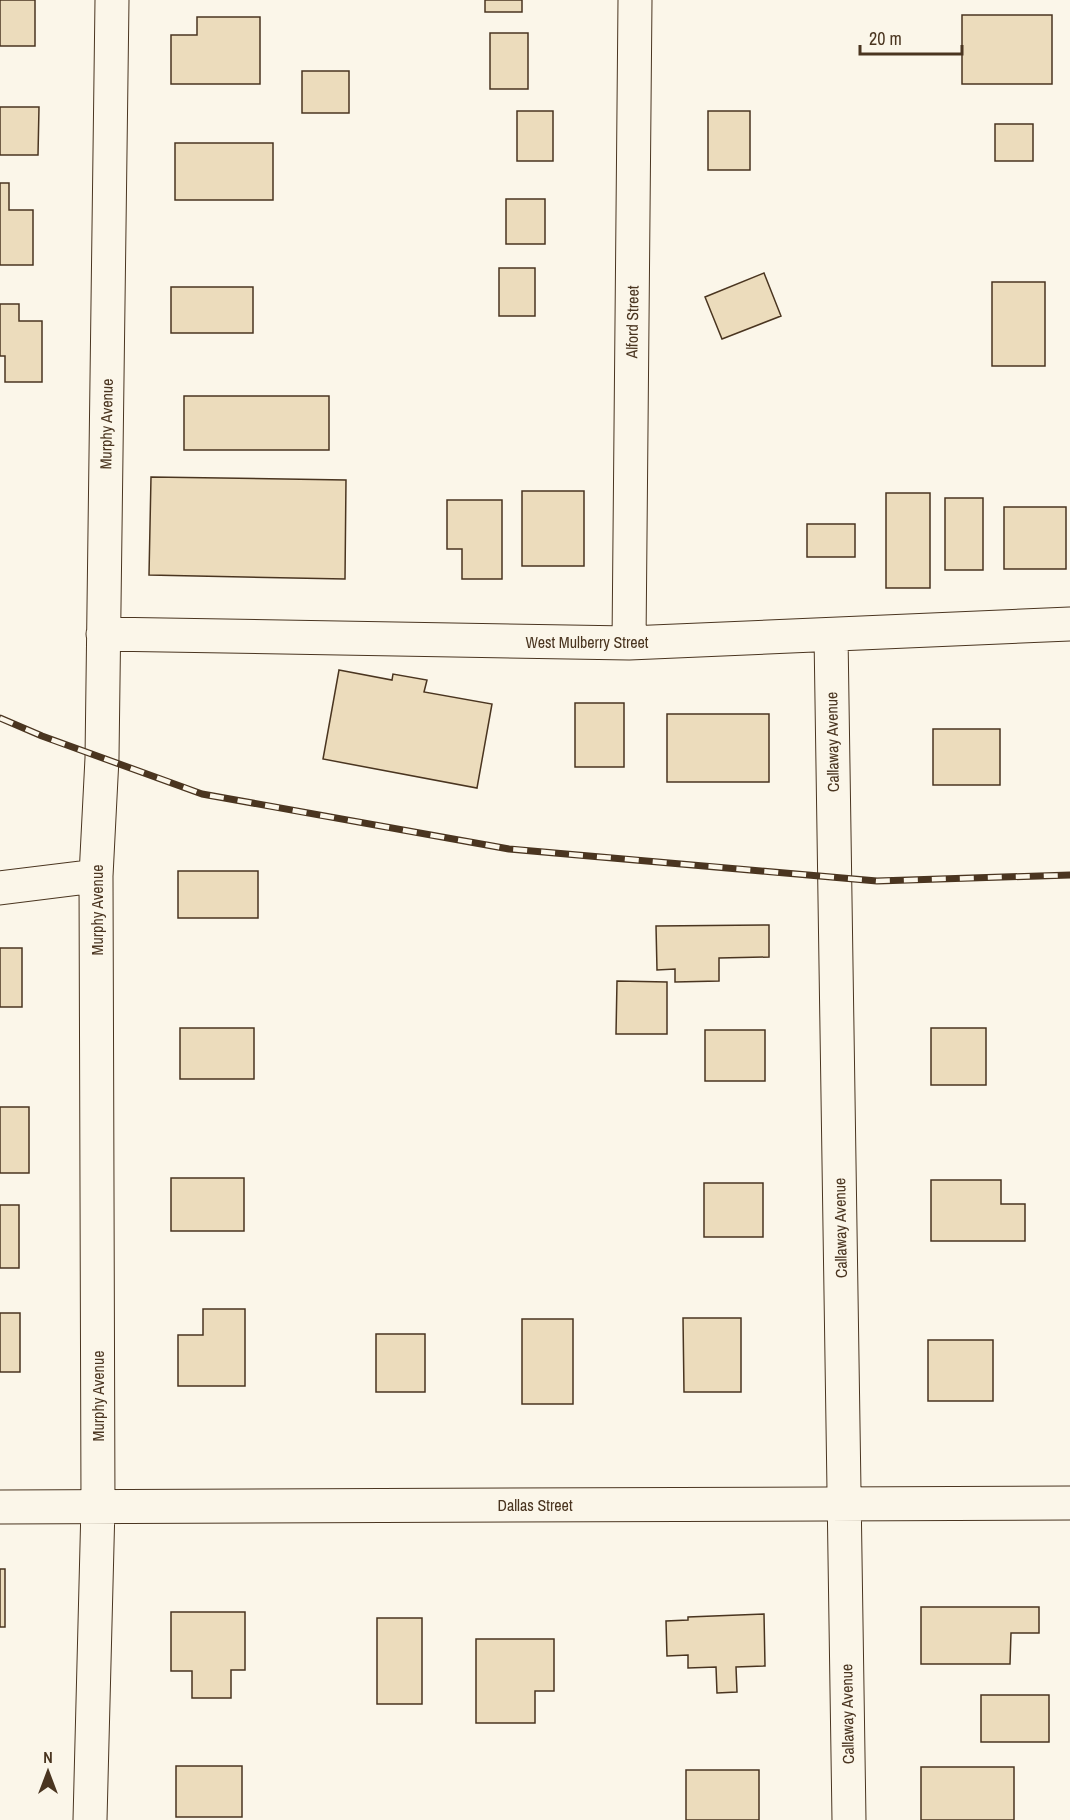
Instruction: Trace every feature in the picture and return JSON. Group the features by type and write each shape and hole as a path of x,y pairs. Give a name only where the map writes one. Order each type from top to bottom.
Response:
{"street":[{"name":"Murphy Avenue","path":"90,1820 98,1506 96,876 102,758 111,0"},
{"name":"Alford Street","path":"629,643 635,0"},
{"name":"West Mulberry Street","path":"103,634 629,643 1070,624"},
{"name":"Callaway Avenue","path":"831,635 849,1820"},
{"path":"0,888 96,876"},
{"name":"Dallas Street","path":"0,1507 1070,1503"}],"building":[{"path":"0,0 35,0 35,46 0,46"},
{"path":"485,0 522,0 522,12 485,12"},
{"path":"962,15 1052,15 1052,84 962,84"},
{"path":"197,17 260,17 260,84 171,84 171,35 197,35"},
{"path":"490,33 528,33 528,89 490,89"},
{"path":"302,71 349,71 349,113 302,113"},
{"path":"0,107 39,107 38,155 0,155"},
{"path":"517,111 553,111 553,161 517,161"},
{"path":"708,111 750,111 750,170 708,170"},
{"path":"995,124 1033,124 1033,161 995,161"},
{"path":"175,143 273,143 273,200 175,200"},
{"path":"0,183 9,183 9,210 33,210 33,265 0,265"},
{"path":"506,199 545,199 545,244 506,244"},
{"path":"499,268 535,268 535,316 499,316"},
{"path":"764,273 781,316 722,339 705,297"},
{"path":"992,282 1045,282 1045,366 992,366"},
{"path":"171,287 253,287 253,333 171,333"},
{"path":"0,304 19,304 19,321 42,321 42,382 5,382 5,356 0,356"},
{"path":"184,396 329,396 329,450 184,450"},
{"path":"151,477 346,480 345,579 149,575"},
{"path":"522,491 584,491 584,566 522,566"},
{"path":"886,493 930,493 930,588 886,588"},
{"path":"945,498 983,498 983,570 945,570"},
{"path":"447,500 502,500 502,579 462,579 462,549 447,549"},
{"path":"1004,507 1066,507 1066,569 1004,569"},
{"path":"807,524 855,524 855,557 807,557"},
{"path":"339,670 392,680 393,674 427,680 424,692 492,704 477,788 323,759"},
{"path":"575,703 624,703 624,767 575,767"},
{"path":"667,714 769,714 769,782 667,782"},
{"path":"933,729 1000,729 1000,785 933,785"},
{"path":"178,871 258,871 258,918 178,918"},
{"path":"769,925 769,957 719,958 719,981 675,982 675,969 657,970 656,926"},
{"path":"0,948 22,948 22,1007 0,1007"},
{"path":"617,981 667,982 667,1034 616,1034"},
{"path":"180,1028 254,1028 254,1079 180,1079"},
{"path":"931,1028 986,1028 986,1085 931,1085"},
{"path":"705,1030 765,1030 765,1081 705,1081"},
{"path":"0,1107 29,1107 29,1173 0,1173"},
{"path":"171,1178 244,1178 244,1231 171,1231"},
{"path":"931,1180 1001,1180 1001,1204 1025,1204 1025,1241 931,1241"},
{"path":"704,1183 763,1183 763,1237 704,1237"},
{"path":"0,1205 19,1205 19,1268 0,1268"},
{"path":"203,1309 245,1309 245,1386 178,1386 178,1335 203,1335"},
{"path":"0,1313 20,1313 20,1372 0,1372"},
{"path":"683,1318 741,1318 741,1392 684,1392"},
{"path":"522,1319 573,1319 573,1404 522,1404"},
{"path":"376,1334 425,1334 425,1392 376,1392"},
{"path":"928,1340 993,1340 993,1401 928,1401"},
{"path":"0,1569 5,1569 5,1627 0,1627"},
{"path":"921,1607 1039,1607 1039,1633 1011,1633 1010,1664 921,1664"},
{"path":"171,1612 245,1612 245,1670 231,1670 231,1698 192,1698 192,1671 171,1671"},
{"path":"764,1614 765,1666 736,1667 737,1692 717,1693 716,1667 688,1668 688,1655 667,1656 666,1621 688,1620 688,1617"},
{"path":"377,1618 422,1618 422,1704 377,1704"},
{"path":"476,1639 554,1639 554,1691 535,1691 535,1723 476,1723"},
{"path":"981,1695 1049,1695 1049,1742 981,1742"},
{"path":"176,1766 242,1766 242,1817 176,1817"},
{"path":"921,1767 1014,1767 1014,1820 921,1820"},
{"path":"686,1770 759,1770 759,1820 686,1820"}],"railway":[{"path":"0,718 42,736 202,794 509,849 877,881 1070,875"}]}
